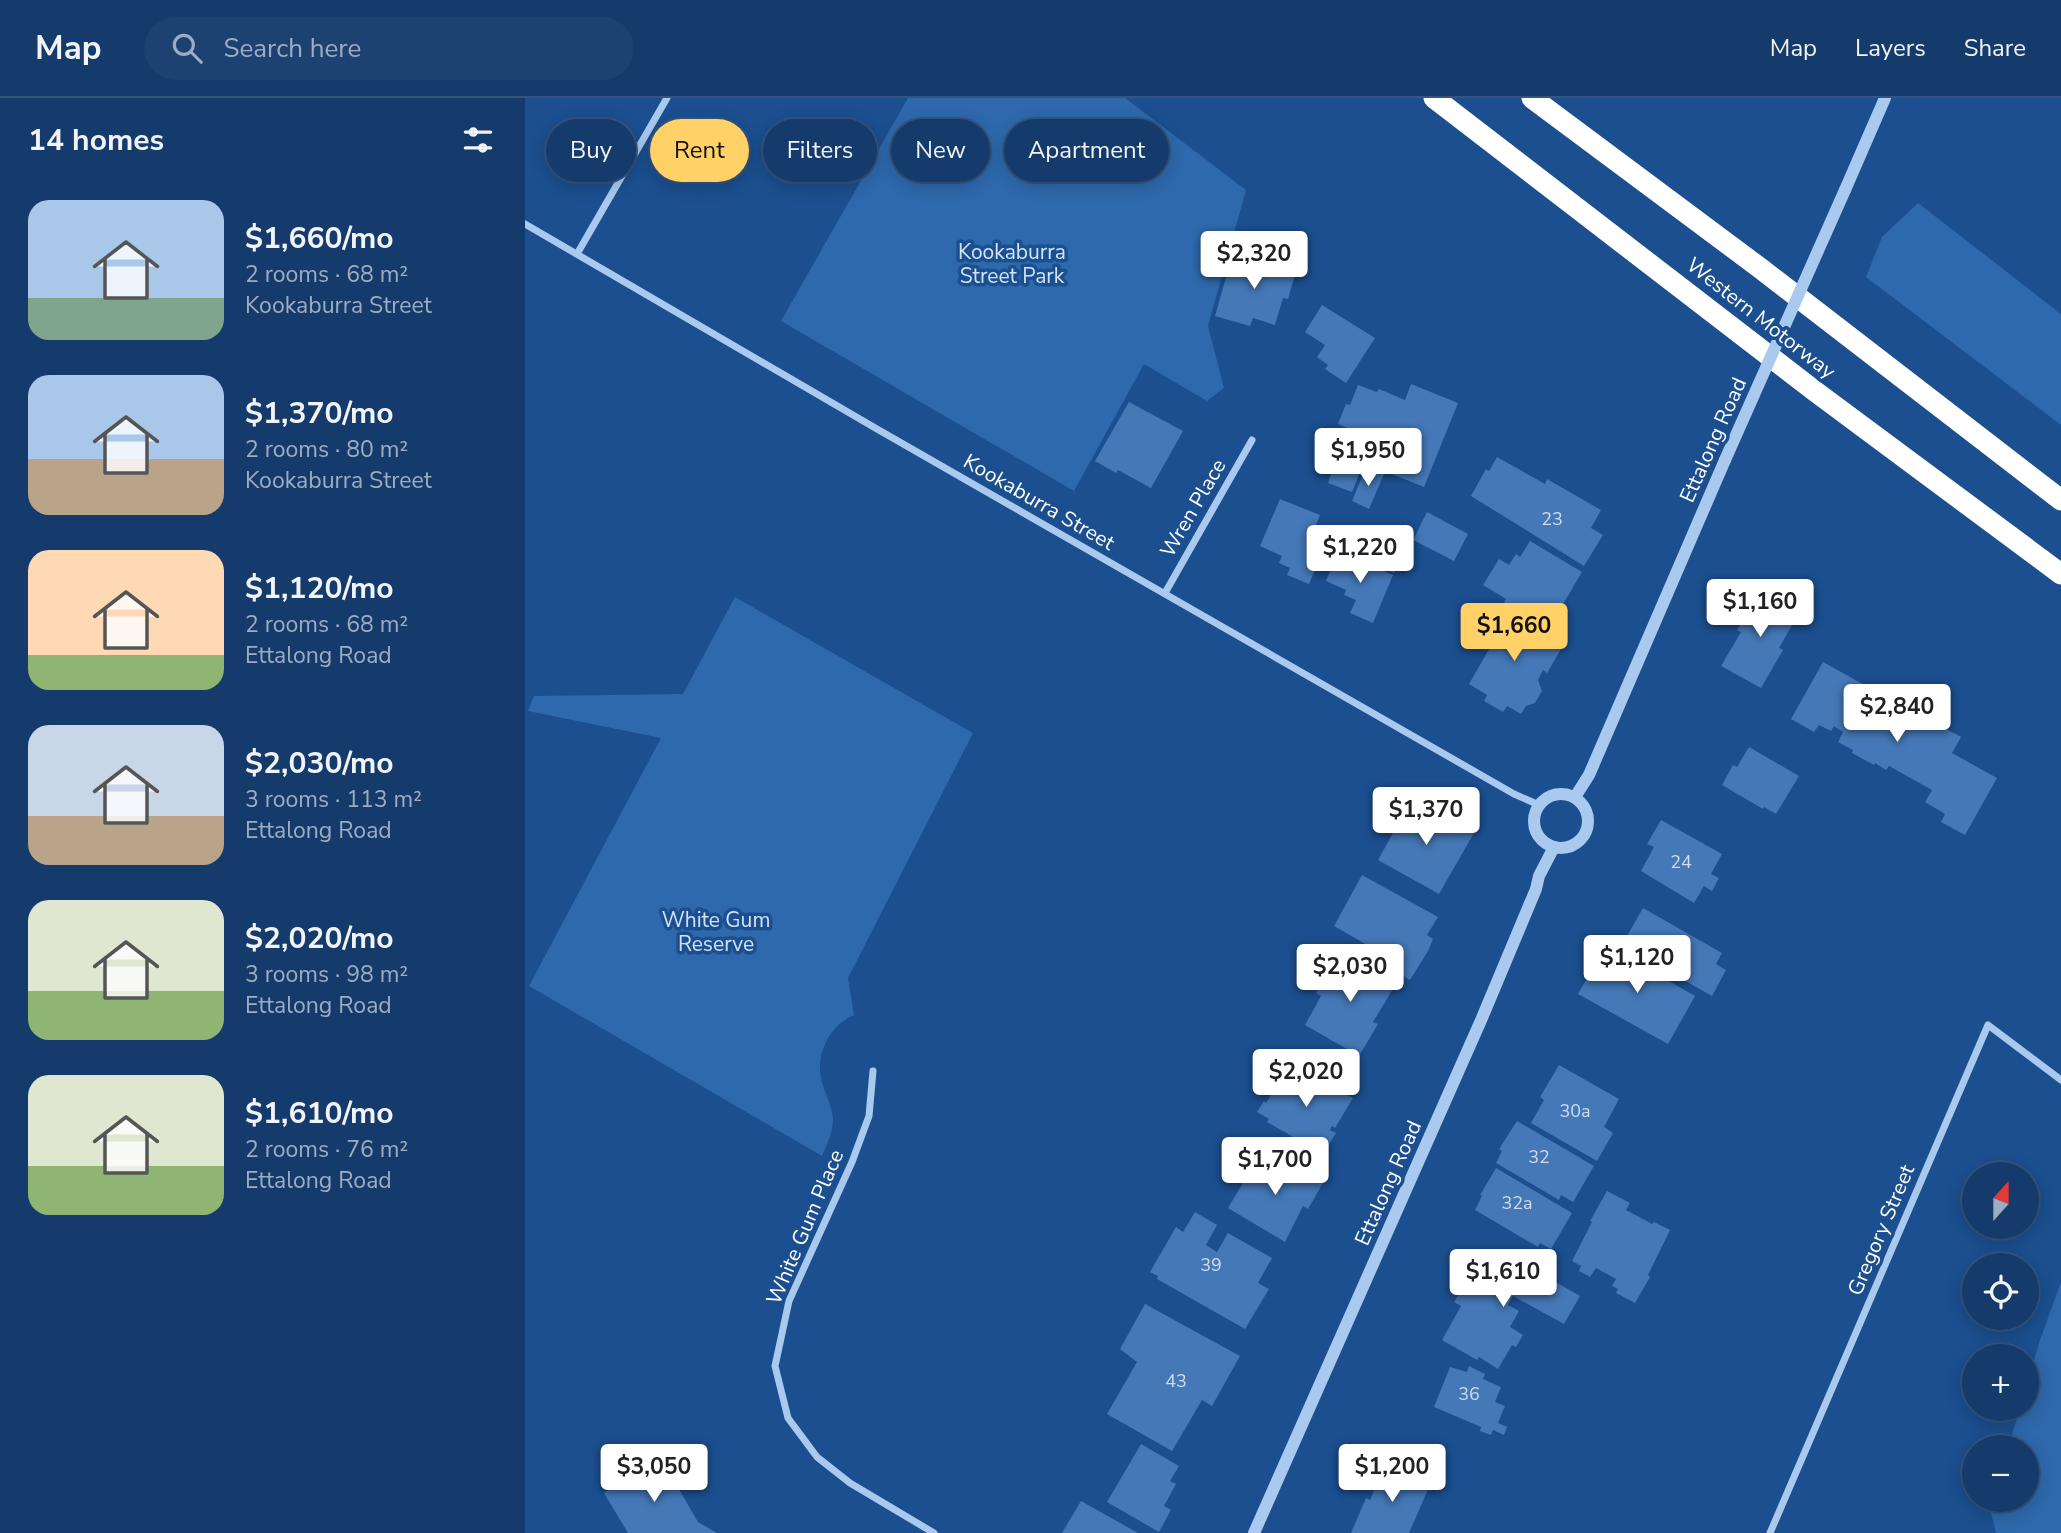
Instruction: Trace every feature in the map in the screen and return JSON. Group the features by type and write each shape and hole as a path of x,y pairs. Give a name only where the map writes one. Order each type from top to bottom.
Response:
{"highway":[{"name":"Western Motorway","path":"1434,98 1805,383 2061,573"},
{"name":"Western Motorway","path":"1532,98 1760,268 2061,500"}],"street":[{"path":"577,254 667,98"},
{"name":"Ettalong Road","path":"1575,797 1589,775 1885,98"},
{"name":"Kookaburra Street","path":"525,224 1514,794 1539,805"},
{"name":"Wren Place","path":"1165,593 1252,440"},
{"path":"1558,794 1575,797 1585,810 1587,827 1578,841 1571,845 1554,847 1546,843 1535,831 1534,814 1539,805 1550,796 1558,794"},
{"name":"Ettalong Road","path":"1254,1533 1482,1018 1539,876 1554,847"},
{"name":"Gregory Street","path":"1770,1533 1988,1025 2061,1080"},
{"name":"White Gum Place","path":"873,1071 869,1116 852,1162 789,1301 775,1366 788,1418 817,1457 850,1483 935,1533"}],"green space":[{"name":"Kookaburra Street Park","path":"908,98 1125,98 1153,119 1004,119 1004,182 1169,182 1169,131 1246,190 1208,326 1224,388 1207,401 1144,364 1074,491 781,321 860,182 877,182 877,152 891,128 891,182 990,182 990,119 896,119"},
{"path":"1918,203 2061,314 2061,425 1866,277 1882,237"},
{"name":"White Gum Reserve","path":"735,597 973,733 848,978 854,1015 832,1033 821,1059 821,1078 833,1119 831,1134 822,1156 529,986 661,738 528,711 534,696 683,694"},
{"path":"2061,1282 2061,1533 1996,1533 1991,1512 2039,1512 2039,1435 2012,1435 2016,1421 2039,1421 2040,1340"}],"building":[{"path":"1233,253 1296,271 1288,299 1283,298 1275,325 1253,318 1250,326 1215,316"},
{"path":"1322,305 1375,338 1346,383 1325,369 1328,365 1317,357 1325,345 1305,332"},
{"path":"1411,384 1458,403 1424,487 1340,453 1350,429 1338,424 1358,385 1377,392 1379,389 1405,400"},
{"path":"1129,402 1183,431 1151,488 1095,461"},
{"path":"1336,455 1363,465 1352,492 1328,483"},
{"path":"1497,457 1545,484 1547,479 1601,510 1591,528 1603,535 1584,566 1471,496 1486,469 1489,471"},
{"path":"1366,467 1384,474 1369,509 1352,501"},
{"path":"1280,499 1320,515 1315,527 1331,533 1309,584 1287,575 1290,568 1279,563 1282,556 1260,546"},
{"path":"1427,512 1468,534 1454,561 1413,540"},
{"path":"1369,527 1407,543 1394,573 1340,549 1348,530 1365,537"},
{"path":"1530,541 1582,572 1549,628 1504,602 1506,599 1483,585 1499,559 1509,565 1516,554 1520,557"},
{"path":"1338,551 1393,575 1373,623 1350,613 1356,600 1344,595 1346,590 1326,581"},
{"path":"1759,590 1799,613 1779,648 1783,650 1761,688 1721,666 1741,632 1737,630"},
{"path":"1500,608 1564,644 1547,673 1543,670 1538,680 1542,691 1535,703 1526,706 1521,714 1507,706 1503,712 1484,701 1487,695 1469,684 1492,644 1483,638"},
{"path":"1823,662 1888,698 1884,706 1921,727 1926,718 1961,737 1952,753 1997,778 1965,835 1941,822 1945,814 1925,802 1932,790 1889,766 1886,770 1852,753 1853,750 1838,742 1843,732 1834,726 1831,731 1819,725 1814,732 1791,719"},
{"path":"1749,747 1799,776 1776,814 1722,785 1733,765 1737,767"},
{"path":"1416,800 1474,833 1439,894 1378,860 1398,824 1401,826"},
{"path":"1661,820 1722,854 1711,874 1719,878 1712,891 1704,886 1694,903 1641,871 1654,847 1647,844"},
{"path":"1362,875 1438,917 1427,935 1433,939 1428,951 1410,980 1383,965 1388,957 1334,926"},
{"path":"1643,908 1722,953 1716,964 1726,970 1712,996 1622,945"},
{"path":"1606,945 1695,996 1668,1044 1578,994"},
{"path":"1341,952 1396,984 1373,1022 1378,1024 1359,1056 1305,1025 1321,996 1316,993"},
{"path":"1559,1065 1619,1099 1604,1127 1613,1133 1597,1161 1531,1123 1544,1100 1540,1097"},
{"path":"1301,1066 1353,1098 1335,1128 1332,1126 1330,1130 1336,1133 1323,1154 1267,1122 1269,1119 1257,1112 1264,1101 1266,1103 1283,1074 1293,1080"},
{"path":"1517,1121 1594,1166 1573,1202 1561,1195 1559,1200 1496,1163 1502,1151 1499,1149"},
{"path":"1259,1156 1287,1172 1292,1165 1323,1183 1308,1209 1303,1206 1285,1242 1228,1208"},
{"path":"1496,1168 1572,1213 1551,1249 1540,1243 1538,1247 1475,1210 1482,1196 1480,1195"},
{"path":"1607,1191 1630,1203 1626,1210 1670,1230 1648,1275 1650,1277 1635,1303 1616,1293 1618,1289 1612,1286 1616,1279 1596,1268 1590,1277 1579,1271 1581,1266 1572,1261"},
{"path":"1195,1212 1217,1225 1206,1245 1217,1252 1228,1233 1272,1258 1258,1283 1269,1289 1245,1329 1157,1279 1158,1276 1150,1272 1176,1227 1183,1232"},
{"path":"1509,1255 1580,1296 1564,1324 1513,1296 1508,1305 1519,1311 1510,1327 1523,1335 1516,1347 1512,1345 1498,1369 1442,1340 1461,1306 1454,1302 1470,1275 1476,1279 1484,1266 1499,1274"},
{"path":"1145,1304 1240,1356 1212,1406 1202,1400 1172,1451 1107,1414 1137,1362 1120,1349"},
{"path":"1469,1366 1485,1374 1483,1379 1501,1387 1495,1402 1505,1406 1498,1423 1507,1427 1504,1435 1493,1430 1491,1435 1480,1431 1481,1427 1434,1407 1450,1367 1467,1372"},
{"path":"1141,1444 1179,1466 1170,1481 1176,1484 1164,1506 1171,1510 1159,1532 1107,1502"},
{"path":"662,1460 698,1522 717,1533 628,1533 604,1493"},
{"path":"1385,1465 1430,1485 1409,1533 1351,1533 1366,1498 1370,1500"},
{"path":"1081,1501 1138,1533 1062,1533"}]}
